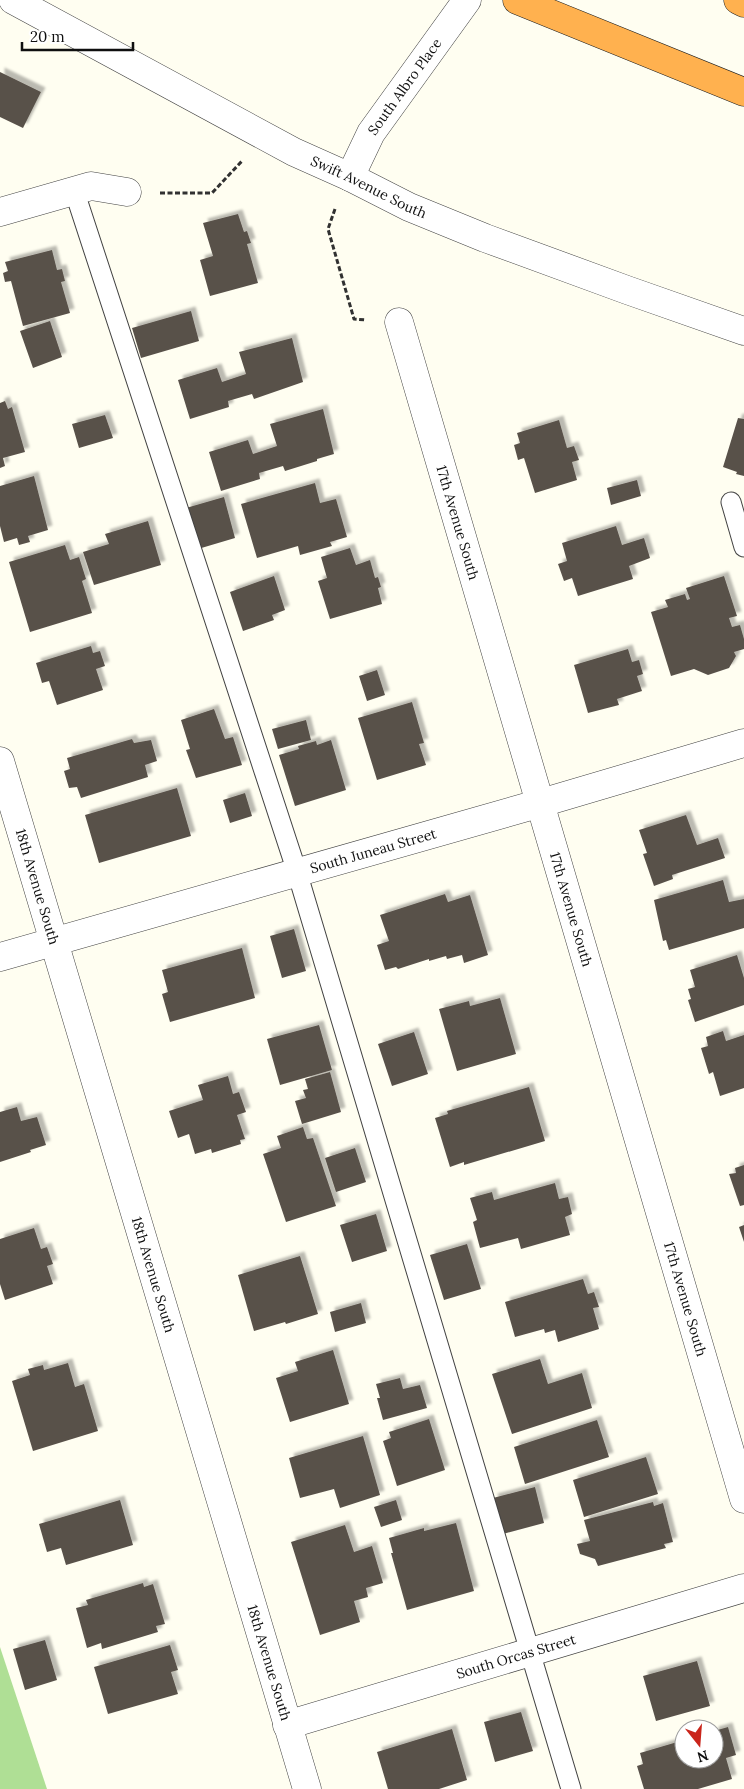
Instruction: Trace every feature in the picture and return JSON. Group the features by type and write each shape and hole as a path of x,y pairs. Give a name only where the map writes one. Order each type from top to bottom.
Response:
{"highway":[{"path":"517,0 744,92"},
{"path":"738,0 744,3"}],"street":[{"name":"Swift Avenue South","path":"13,0 294,152 350,177 409,207 485,238 744,331"},
{"name":"South Albro Place","path":"350,177 370,132 467,0"},
{"path":"0,212 91,186 127,192"},
{"name":"17th Avenue South","path":"399,322 744,1499"},
{"name":"South Juneau Street","path":"0,957 541,803 744,743"},
{"name":"18th Avenue South","path":"0,761 306,1789"},
{"name":"South Orcas Street","path":"287,1725 744,1588"}],"lane":[{"path":"74,190 297,872 571,1789"},
{"path":"731,502 744,547"}],"path":[{"path":"127,192 212,193 243,159"},
{"path":"335,209 328,229 354,319"}],"green space":[{"path":"0,1647 47,1789 0,1789"}],"building":[{"path":"0,72 41,92 23,128 0,117"},
{"path":"238,214 244,232 247,231 251,243 247,244 258,283 210,296 200,260 213,256 203,223"},
{"path":"52,250 57,270 62,269 65,281 61,282 70,313 23,326 11,281 5,282 3,273 8,271 5,262"},
{"path":"191,311 199,341 141,358 132,328"},
{"path":"50,321 62,357 33,368 20,331"},
{"path":"292,338 303,382 254,399 252,394 228,401 229,407 190,419 178,380 217,368 222,382 246,374 239,352"},
{"path":"5,401 8,409 12,407 25,452 3,458 5,466 0,468 0,403"},
{"path":"323,409 334,454 285,471 283,466 259,473 260,479 221,491 209,452 248,440 253,454 277,446 270,424"},
{"path":"105,415 113,438 79,448 72,424"},
{"path":"738,418 744,419 744,476 723,467"},
{"path":"559,420 567,448 574,446 579,460 572,462 577,480 535,493 524,458 518,460 514,445 520,443 517,433"},
{"path":"34,476 48,530 28,536 30,542 19,545 17,538 4,542 0,526 0,486"},
{"path":"637,480 641,496 611,505 607,488"},
{"path":"315,483 320,503 336,499 347,537 330,542 332,546 300,555 298,546 257,558 241,504"},
{"path":"224,497 235,538 198,549 186,508"},
{"path":"148,521 161,565 94,585 83,552 109,544 105,534"},
{"path":"616,526 622,545 644,538 650,558 629,566 633,579 578,596 572,578 564,581 558,564 567,561 562,543"},
{"path":"65,545 70,560 79,557 86,579 82,581 92,613 30,632 9,562"},
{"path":"350,548 356,565 370,560 375,578 378,577 381,587 378,588 382,604 330,619 318,581 327,578 321,557"},
{"path":"274,576 285,610 272,615 274,620 243,631 230,592"},
{"path":"724,576 737,616 729,618 732,627 740,625 744,639 744,649 734,652 736,656 729,668 708,675 694,669 671,676 651,612 668,607 665,600 685,594 687,600 690,599 686,588"},
{"path":"91,646 93,653 100,651 105,666 96,669 103,690 57,705 49,681 42,683 36,663"},
{"path":"628,649 632,662 639,660 643,674 637,676 642,691 617,699 619,705 588,713 574,665"},
{"path":"377,670 385,695 367,701 359,676"},
{"path":"412,702 424,743 419,744 426,765 377,780 358,718"},
{"path":"214,709 225,739 233,737 242,765 196,778 186,750 190,749 181,720"},
{"path":"306,720 311,740 278,749 272,729"},
{"path":"132,739 134,743 151,740 157,761 145,765 148,777 81,798 77,787 69,788 64,771 70,769 67,758"},
{"path":"331,740 346,790 295,806 279,755 299,749 298,746 316,741 317,745"},
{"path":"177,788 191,836 99,863 85,815"},
{"path":"245,793 252,816 230,823 223,800"},
{"path":"686,815 697,845 718,838 725,858 672,875 673,879 654,886 643,854 647,853 639,830"},
{"path":"723,880 729,902 744,899 744,928 669,950 666,940 663,941 654,900"},
{"path":"445,894 448,902 470,895 488,955 464,963 462,955 447,959 446,956 429,961 429,959 398,969 396,967 385,970 377,945 389,941 380,915"},
{"path":"294,929 306,971 282,978 270,936"},
{"path":"242,948 255,998 170,1022 162,994 168,992 162,970"},
{"path":"737,955 744,978 744,1005 695,1022 688,1000 691,999 688,989 695,987 690,970"},
{"path":"500,998 516,1054 457,1071 439,1009 469,1001 470,1006"},
{"path":"319,1025 332,1070 280,1085 267,1039"},
{"path":"723,1031 726,1041 744,1035 744,1088 720,1096 713,1072 709,1074 701,1048 708,1046 706,1037"},
{"path":"414,1032 428,1074 392,1086 378,1044"},
{"path":"330,1072 341,1112 302,1124 295,1101 306,1098 303,1090 308,1089 305,1079"},
{"path":"228,1076 233,1094 239,1092 246,1112 237,1115 245,1139 240,1140 241,1144 212,1153 211,1149 195,1154 189,1134 178,1138 169,1111 203,1100 198,1085"},
{"path":"529,1087 545,1141 464,1165 464,1162 450,1167 435,1118 448,1114 447,1111"},
{"path":"17,1107 21,1121 37,1117 46,1145 0,1162 0,1112"},
{"path":"303,1127 307,1139 313,1138 336,1206 286,1222 263,1154 281,1148 277,1136"},
{"path":"355,1148 366,1182 336,1192 325,1158"},
{"path":"744,1165 744,1205 740,1206 729,1174 736,1173 735,1168"},
{"path":"555,1183 559,1199 568,1197 572,1214 565,1217 570,1235 521,1249 518,1238 480,1248 473,1222 477,1220 470,1198 492,1192 494,1200"},
{"path":"376,1214 387,1251 352,1262 340,1225"},
{"path":"744,1225 744,1242 739,1227"},
{"path":"34,1228 41,1249 47,1247 53,1264 47,1266 53,1284 5,1300 0,1284 0,1239"},
{"path":"467,1244 481,1289 444,1300 430,1255"},
{"path":"300,1256 318,1314 254,1331 238,1275"},
{"path":"583,1279 588,1294 594,1292 599,1307 593,1308 599,1329 558,1342 555,1330 545,1333 544,1329 515,1337 505,1302"},
{"path":"361,1303 366,1323 335,1332 330,1312"},
{"path":"333,1350 349,1404 290,1422 276,1378 298,1371 295,1362"},
{"path":"540,1359 548,1384 582,1373 592,1408 512,1434 492,1374"},
{"path":"68,1363 75,1387 84,1384 98,1431 33,1451 12,1381 30,1375 28,1369 43,1365 44,1370"},
{"path":"400,1378 403,1389 420,1385 427,1408 383,1420 377,1398 380,1398 376,1384"},
{"path":"429,1419 445,1470 397,1486 383,1441 391,1438 389,1432"},
{"path":"597,1420 609,1457 525,1484 514,1447"},
{"path":"363,1436 380,1495 340,1508 334,1489 300,1498 289,1458"},
{"path":"646,1457 658,1494 584,1517 573,1480"},
{"path":"535,1487 544,1523 503,1534 493,1498"},
{"path":"120,1500 133,1545 66,1565 61,1548 47,1552 39,1524"},
{"path":"396,1500 402,1520 381,1527 374,1507"},
{"path":"653,1502 654,1506 663,1503 673,1542 664,1544 666,1548 598,1566 595,1559 580,1554 577,1544 590,1541 584,1520"},
{"path":"456,1523 474,1591 407,1610 391,1553 393,1553 389,1538 424,1528 424,1531"},
{"path":"345,1525 354,1552 372,1546 383,1583 366,1588 368,1597 354,1601 360,1622 320,1635 291,1542"},
{"path":"143,1583 144,1587 153,1584 165,1624 156,1626 158,1632 102,1649 101,1643 87,1648 76,1608 88,1605 86,1600"},
{"path":"45,1640 57,1680 25,1690 13,1649"},
{"path":"170,1645 178,1670 171,1672 178,1694 108,1714 94,1667"},
{"path":"697,1661 710,1706 656,1721 643,1676"},
{"path":"521,1712 533,1751 495,1762 484,1722"},
{"path":"728,1727 736,1755 726,1758 732,1779 698,1789 644,1789 637,1766 643,1764 640,1753 674,1743 674,1769 724,1769 724,1728"},
{"path":"452,1729 467,1780 439,1789 388,1789 377,1752"}]}
